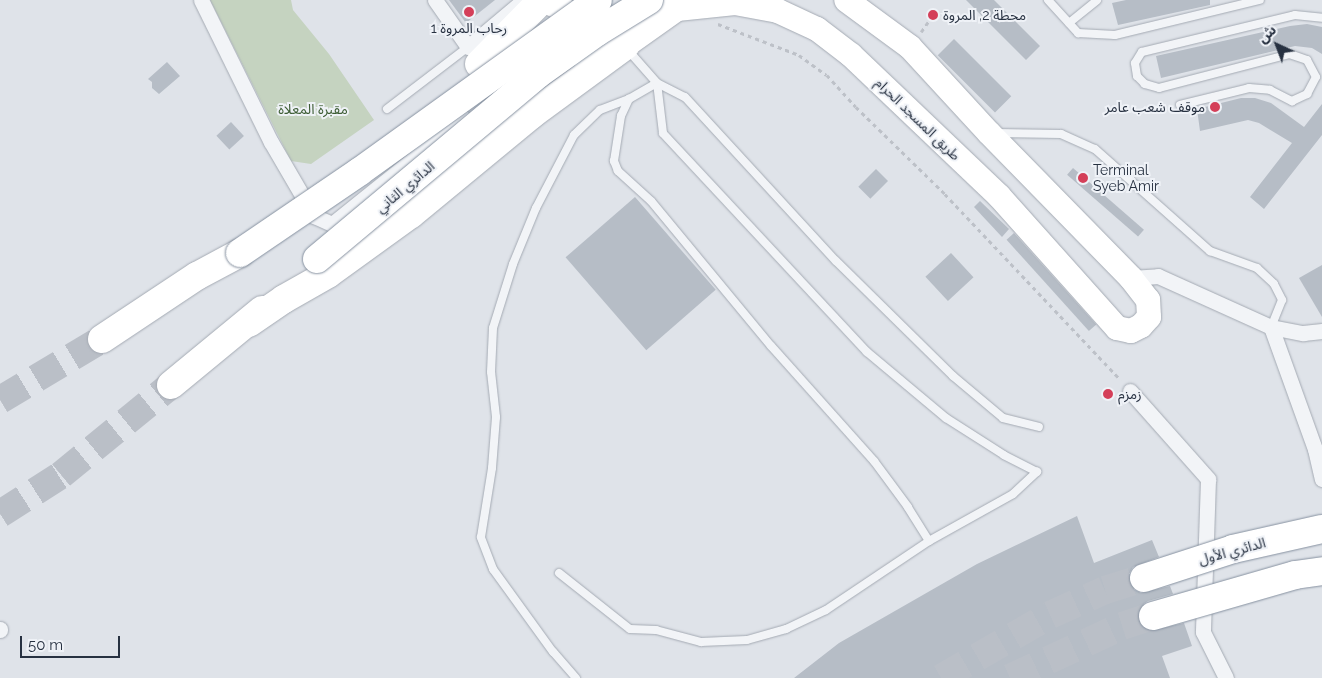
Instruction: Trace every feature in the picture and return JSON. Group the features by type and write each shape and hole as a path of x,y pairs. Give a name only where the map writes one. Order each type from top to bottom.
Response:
{"highway":[{"path":"102,339 197,276 236,247 542,0"},
{"path":"236,247 359,172 598,0"},
{"name":"الدائري الثاني","path":"171,385 249,322 323,266 538,74 597,32 649,0"},
{"path":"323,266 411,214 531,116 624,46"},
{"name":"الدائري الأول","path":"1144,578 1233,549 1322,529"},
{"path":"1153,616 1287,578 1322,571"}],"main road":[{"path":"542,0 564,10 579,27 588,50 586,76"},
{"path":"624,46 638,21 643,0"},
{"name":"طريق المسجد الحرام","path":"643,0 677,9 735,3 778,11 817,28 851,55 998,196 1117,328 1131,331 1141,326 1148,317 1148,300 1130,278"},
{"path":"846,0 910,46 989,133 1130,278"},
{"path":"624,46 677,9"}],"street":[{"path":"201,0 271,142 314,216 332,224 579,27"},
{"path":"435,0 474,56 524,0"},
{"path":"1130,278 1158,276 1270,327 1303,333 1322,331"},
{"path":"1270,327 1315,449 1322,479"},
{"path":"1130,391 1208,479 1203,632 1226,678"}],"lane":[{"path":"1048,0 1078,33 1115,35 1260,0"},
{"path":"1069,23 1096,0"},
{"path":"1180,105 1249,88 1270,90 1292,101 1307,94 1316,77 1307,60 1290,54 1159,88 1145,84 1137,76 1135,63 1142,52 1295,15 1322,18"},
{"path":"624,46 658,83 685,97 836,261 953,376 1003,418 1039,427"},
{"path":"387,109 474,56"},
{"path":"576,678 553,652 493,570 481,537 492,468 496,417 491,372 493,328 513,264 536,208 574,135 600,110 629,99 658,83"},
{"path":"559,573 630,629 656,630 701,642 747,640 786,629 826,610 929,541 1013,494 1037,472 1004,455 946,418 867,352 663,133 658,83"},
{"path":"629,99 621,116 614,161 618,171 651,201 771,346 874,461 908,507 929,541"},
{"path":"989,133 1061,134 1095,149 1210,251 1257,268 1274,284 1282,300 1270,327"}],"path":[{"path":"910,46 933,15"},
{"path":"711,21 799,55 827,75 856,107 952,201 1130,391"}],"green space":[{"name":"مقبرة المعلاة","path":"210,0 291,0 293,10 329,54 374,120 311,164 291,161"}],"building":[{"name":"رحاب المروة 1","path":"449,0 495,0 466,23"},
{"path":"966,0 994,0 1040,46 1026,60"},
{"path":"1126,0 1210,0 1210,5 1118,25 1112,3"},
{"path":"1307,24 1322,27 1322,54 1312,48 1295,46 1161,78 1156,56 1290,26"},
{"path":"954,39 1011,96 995,113 938,55"},
{"path":"167,62 180,76 159,94 152,88 152,82 148,79"},
{"path":"1241,98 1255,98 1271,103 1304,127 1322,104 1322,135 1264,209 1250,197 1292,143 1259,123 1248,120 1200,131 1197,109"},
{"path":"231,122 244,136 229,150 216,136"},
{"path":"1073,168 1144,230 1138,236 1067,175"},
{"path":"876,169 888,181 870,199 858,187"},
{"path":"635,197 716,290 646,350 566,257"},
{"path":"980,201 1009,229 1002,237 974,207"},
{"path":"1014,233 1096,324 1089,331 1007,240"},
{"path":"951,253 974,277 948,301 925,277"},
{"path":"1322,265 1322,317 1299,278"},
{"path":"1077,516 1094,563 1152,540 1159,557 1133,567 1129,574 1129,582 1133,589 1141,593 1170,586 1173,594 1148,601 1141,606 1138,620 1142,627 1150,631 1184,623 1192,646 1162,656 1170,678 794,678 839,643 977,564"}],"tunnel":[{"path":"0,400 102,339"},
{"path":"0,514 61,475 171,385"},
{"path":"941,678 1050,615 1105,590 1144,578"},
{"path":"1010,678 1122,626 1153,616"}],"place":[{"name":"رحاب المروة 1","path":"469,12"},
{"name":"محطة 2, المروة","path":"933,15"},
{"name":"موقف شعب عامر","path":"1215,107"},
{"name":"Terminal Syeb Amir","path":"1083,178"},
{"name":"زمزم","path":"1108,394"}]}
